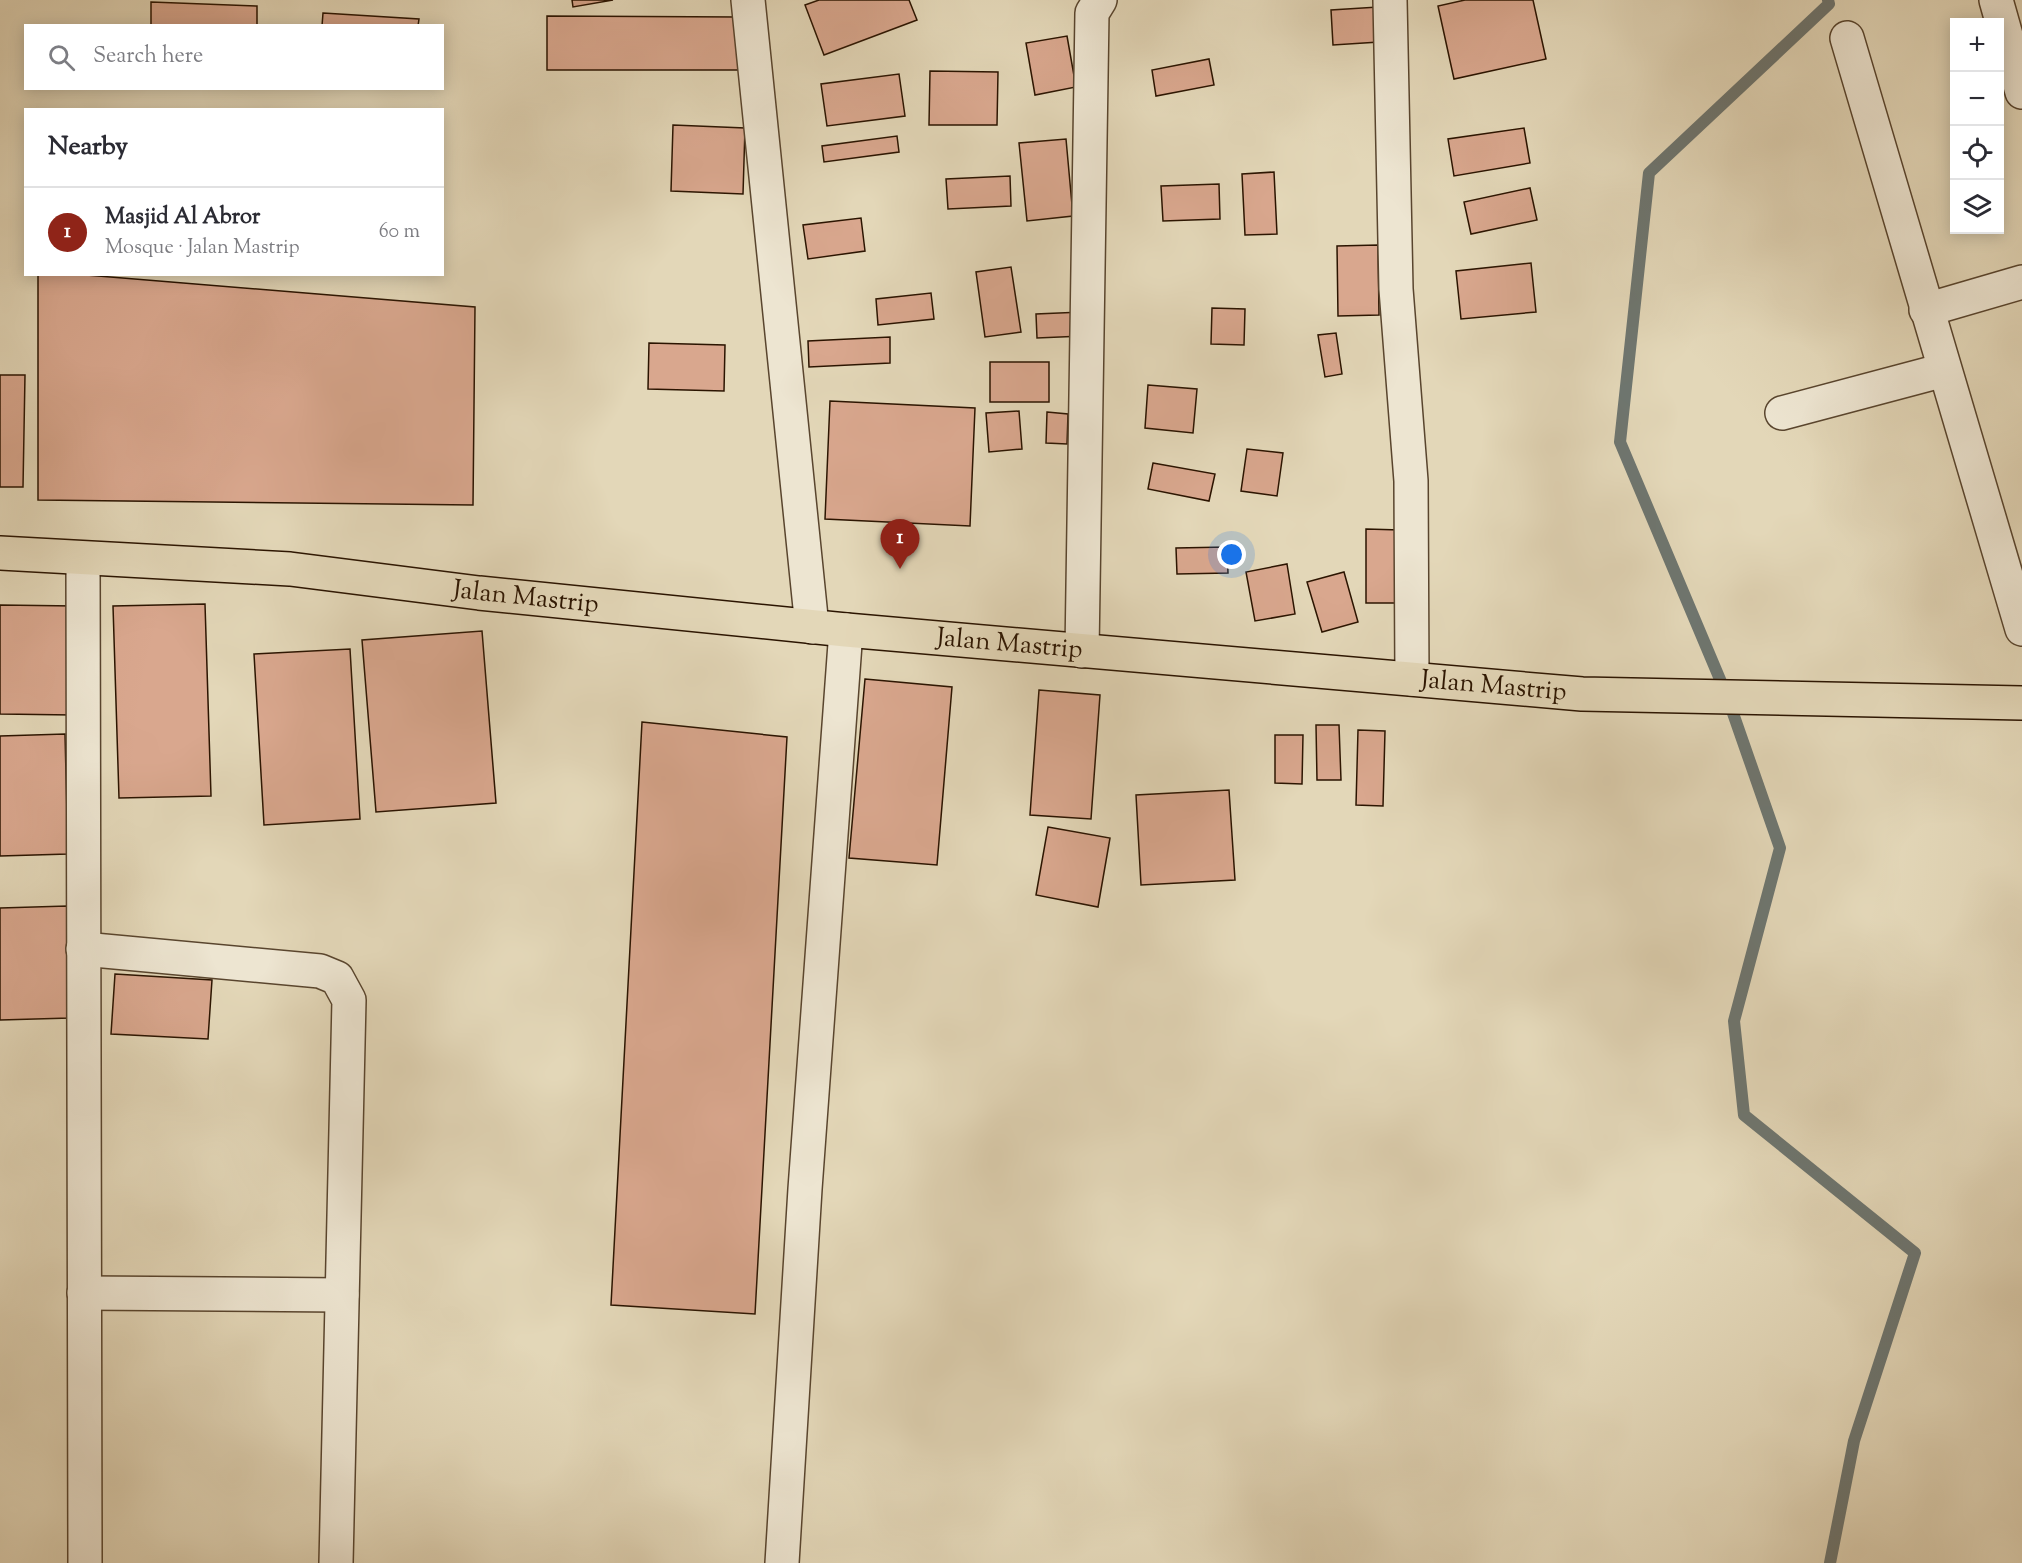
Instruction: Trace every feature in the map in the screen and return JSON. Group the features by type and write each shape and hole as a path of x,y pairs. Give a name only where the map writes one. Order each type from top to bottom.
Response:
{"main road":[{"name":"Jalan Mastrip","path":"0,553 83,560 290,569 479,593 812,627 1582,694 2022,703"}],"street":[{"path":"748,0 812,627"},
{"path":"1082,651 1092,13 1100,0"},
{"path":"1390,0 1396,289 1411,481 1412,679"},
{"path":"1996,0 2022,92"},
{"path":"1847,38 2022,628"},
{"path":"1926,310 2022,282"},
{"path":"1782,413 1944,370"},
{"path":"83,560 85,1563"},
{"path":"782,1563 805,1189 846,630"},
{"path":"83,949 320,971 337,978 350,1000 336,1563"},
{"path":"84,1293 342,1295"}],"building":[{"path":"572,0 613,0 573,7"},
{"path":"819,0 909,0 917,20 824,55 805,5"},
{"path":"1465,0 1533,0 1546,59 1454,79 1438,6"},
{"path":"151,2 257,6 257,24 151,24"},
{"path":"1378,7 1379,42 1333,45 1331,10"},
{"path":"323,13 419,19 418,24 322,24"},
{"path":"547,16 739,17 739,70 547,70"},
{"path":"1067,36 1076,87 1035,95 1026,43"},
{"path":"1209,59 1214,85 1156,96 1152,70"},
{"path":"930,71 998,72 997,125 929,125"},
{"path":"899,74 905,116 827,126 821,84"},
{"path":"673,125 745,128 743,194 671,191"},
{"path":"1524,128 1530,163 1454,176 1448,139"},
{"path":"897,136 899,152 824,162 822,146"},
{"path":"1066,139 1073,216 1027,221 1019,143"},
{"path":"1274,172 1277,234 1245,235 1242,174"},
{"path":"1010,176 1011,206 948,209 946,179"},
{"path":"1219,184 1220,219 1163,221 1161,186"},
{"path":"1530,188 1537,220 1471,234 1464,202"},
{"path":"861,218 865,251 808,259 803,225"},
{"path":"1378,245 1379,315 1338,316 1337,246"},
{"path":"1531,263 1536,312 1461,319 1456,271"},
{"path":"1011,267 1021,332 985,337 976,272"},
{"path":"38,276 98,276 475,307 473,505 38,500"},
{"path":"931,293 934,319 878,325 876,299"},
{"path":"1212,308 1245,309 1244,345 1211,344"},
{"path":"1082,312 1083,336 1037,338 1036,314"},
{"path":"1336,333 1342,374 1325,377 1318,335"},
{"path":"890,337 890,363 809,367 808,341"},
{"path":"649,343 725,345 724,391 648,389"},
{"path":"990,362 1049,362 1049,402 990,402"},
{"path":"0,375 25,375 23,487 0,487"},
{"path":"1148,385 1197,389 1193,433 1145,428"},
{"path":"830,401 975,408 970,526 825,519"},
{"path":"1019,411 1022,449 989,452 986,413"},
{"path":"1047,412 1068,414 1067,444 1046,443"},
{"path":"1247,449 1283,453 1277,496 1241,491"},
{"path":"1153,463 1215,474 1209,501 1148,489"},
{"path":"1366,529 1400,530 1400,603 1366,603"},
{"path":"1227,547 1228,573 1177,574 1176,548"},
{"path":"1287,564 1295,614 1255,621 1246,572"},
{"path":"1344,572 1358,622 1322,632 1307,582"},
{"path":"205,604 211,796 119,798 113,606"},
{"path":"0,605 75,606 73,715 0,714"},
{"path":"482,631 496,803 376,812 362,640"},
{"path":"350,649 360,819 264,825 254,654"},
{"path":"865,679 952,687 937,865 849,858"},
{"path":"1039,690 1100,695 1091,819 1030,815"},
{"path":"642,722 787,737 755,1314 611,1305"},
{"path":"1316,725 1339,725 1341,780 1317,780"},
{"path":"1358,730 1385,731 1383,806 1356,805"},
{"path":"65,734 68,854 0,856 0,736"},
{"path":"1275,735 1303,735 1302,784 1275,783"},
{"path":"1229,790 1235,880 1141,885 1136,795"},
{"path":"1048,827 1110,838 1098,907 1036,895"},
{"path":"67,906 70,1018 0,1020 0,908"},
{"path":"115,974 212,980 208,1039 111,1034"}],"waterway":[{"path":"1828,0 1829,4 1649,173 1620,442 1727,696 1780,848 1734,1021 1744,1115 1915,1253 1854,1441 1830,1563"}],"place":[{"name":"Masjid Al Abror","path":"900,569"}]}
